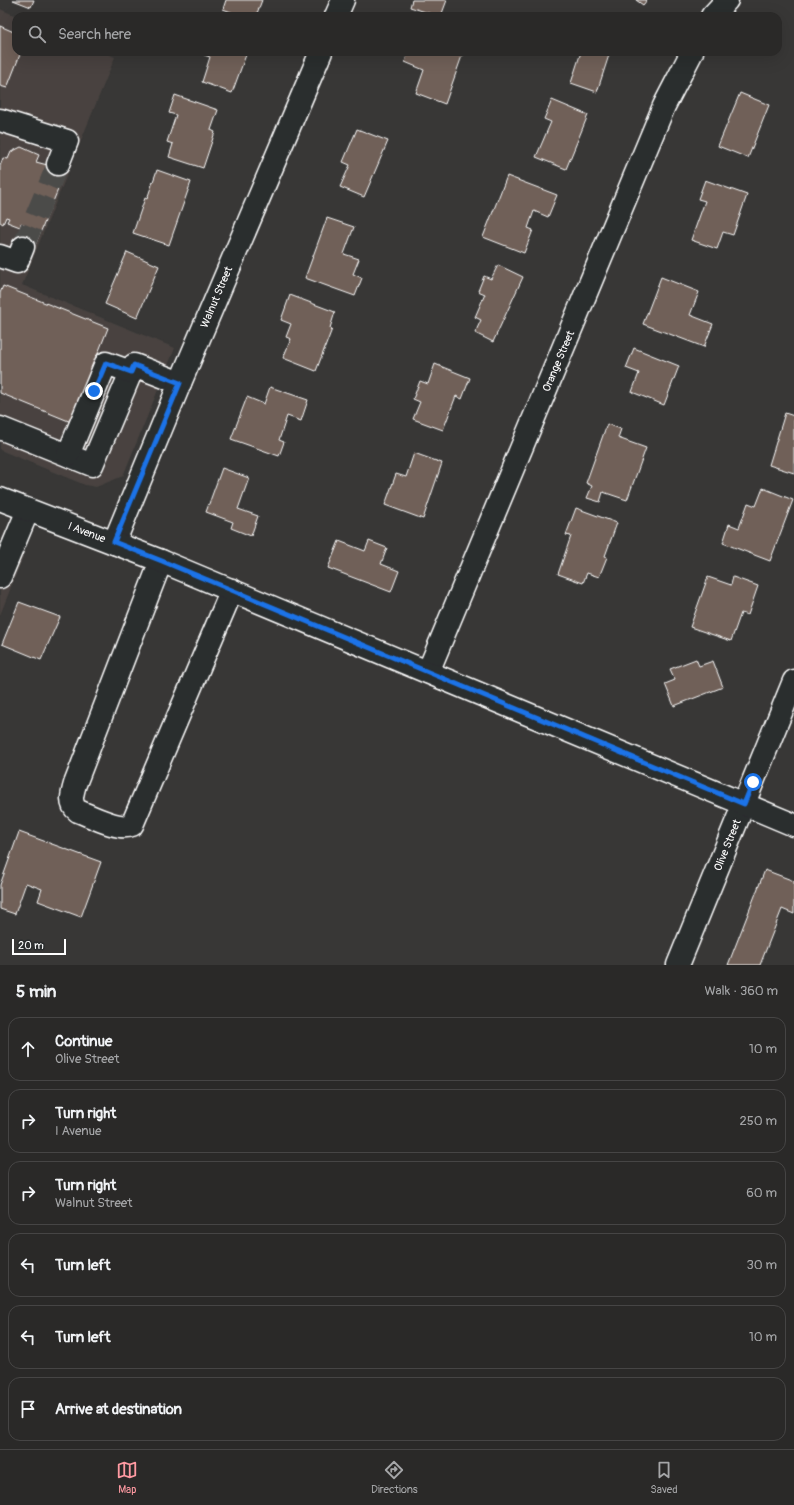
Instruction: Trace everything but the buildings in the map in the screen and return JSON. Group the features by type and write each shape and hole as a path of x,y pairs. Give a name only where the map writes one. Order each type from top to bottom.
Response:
{"street":[{"path":"338,12 343,0"},
{"path":"716,12 727,0"},
{"name":"Walnut Street","path":"114,542 319,56"},
{"name":"Orange Street","path":"428,672 664,106 690,56"},
{"path":"0,120 67,141 58,164"},
{"path":"0,256 17,262 24,247"},
{"path":"0,428 92,465 134,365 180,383"},
{"name":"I Avenue","path":"0,498 162,561 794,825"},
{"path":"0,577 28,510"},
{"path":"162,561 71,795 74,808 78,811 116,826 128,827 132,825 232,590"},
{"name":"Olive Street","path":"678,965 794,681"}],"shaded area":[{"path":"0,9 12,14 12,56 115,57 22,285 175,348 123,476 96,487 85,485 0,450"},
{"path":"0,547 23,557 0,615"}],"tunnel":[{"path":"23,247 58,164"}],"route":[{"path":"94,391 106,363 131,372 134,365 180,383 114,542 744,804 753,782"}]}
